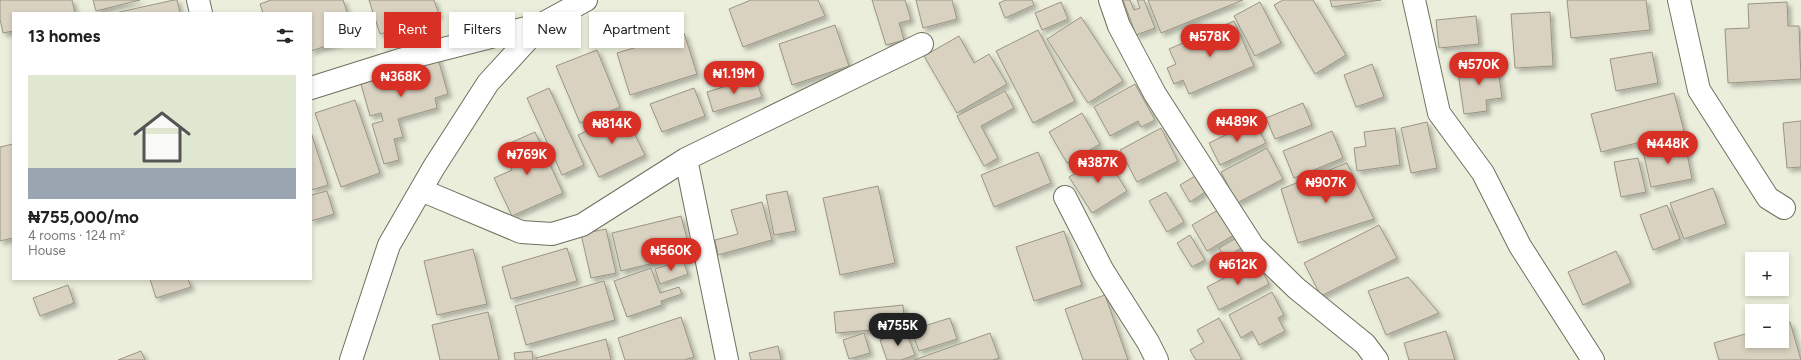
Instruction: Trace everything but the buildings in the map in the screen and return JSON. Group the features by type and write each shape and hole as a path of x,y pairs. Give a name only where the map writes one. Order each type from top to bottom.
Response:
{"street":[{"path":"198,0 201,12"},
{"path":"564,12 586,0"},
{"path":"1110,0 1119,26 1155,94 1254,246 1296,288 1365,344 1377,360"},
{"path":"1414,0 1439,112 1483,173 1520,246 1593,360"},
{"path":"1679,0 1699,90 1768,198 1784,208"},
{"path":"312,88 400,60 523,29"},
{"path":"421,190 521,232 552,234 582,225 686,160 922,44"},
{"path":"351,360 389,245 421,190 488,83 523,45"},
{"path":"686,160 727,360"},
{"path":"1065,197 1103,271 1148,342 1157,360"}]}
